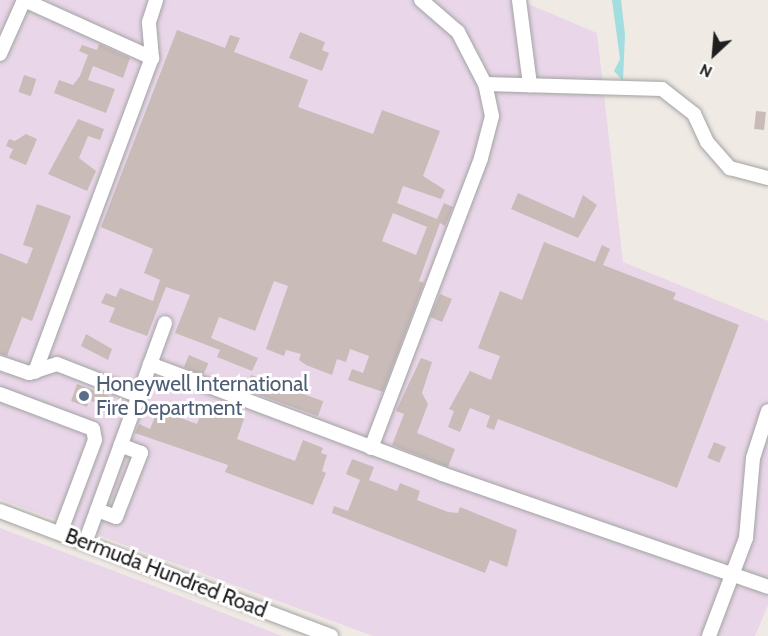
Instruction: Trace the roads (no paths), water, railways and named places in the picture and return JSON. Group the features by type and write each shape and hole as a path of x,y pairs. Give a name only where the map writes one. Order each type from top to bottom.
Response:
{"street":[{"path":"0,54 24,0 152,58"},
{"path":"35,372 152,58 149,22 156,0"},
{"path":"371,448 481,158 492,116 485,84 458,32 421,0"},
{"path":"519,0 530,85"},
{"path":"485,84 662,89 694,114 707,142 730,168 768,178"},
{"path":"85,543 165,323"},
{"path":"0,363 35,372 57,364 139,396"},
{"path":"150,364 371,448 768,587"},
{"path":"0,394 93,429 94,441 60,533"},
{"path":"709,636 746,538 753,458 768,411"},
{"path":"97,510 116,517 141,453 120,445"},
{"name":"Bermuda Hundred Road","path":"0,511 332,636"}],"water":[{"path":"612,0 621,0 625,34 623,81 614,71 620,59"}],"place":[{"name":"Honeywell International Fire Department","path":"84,396"}]}
